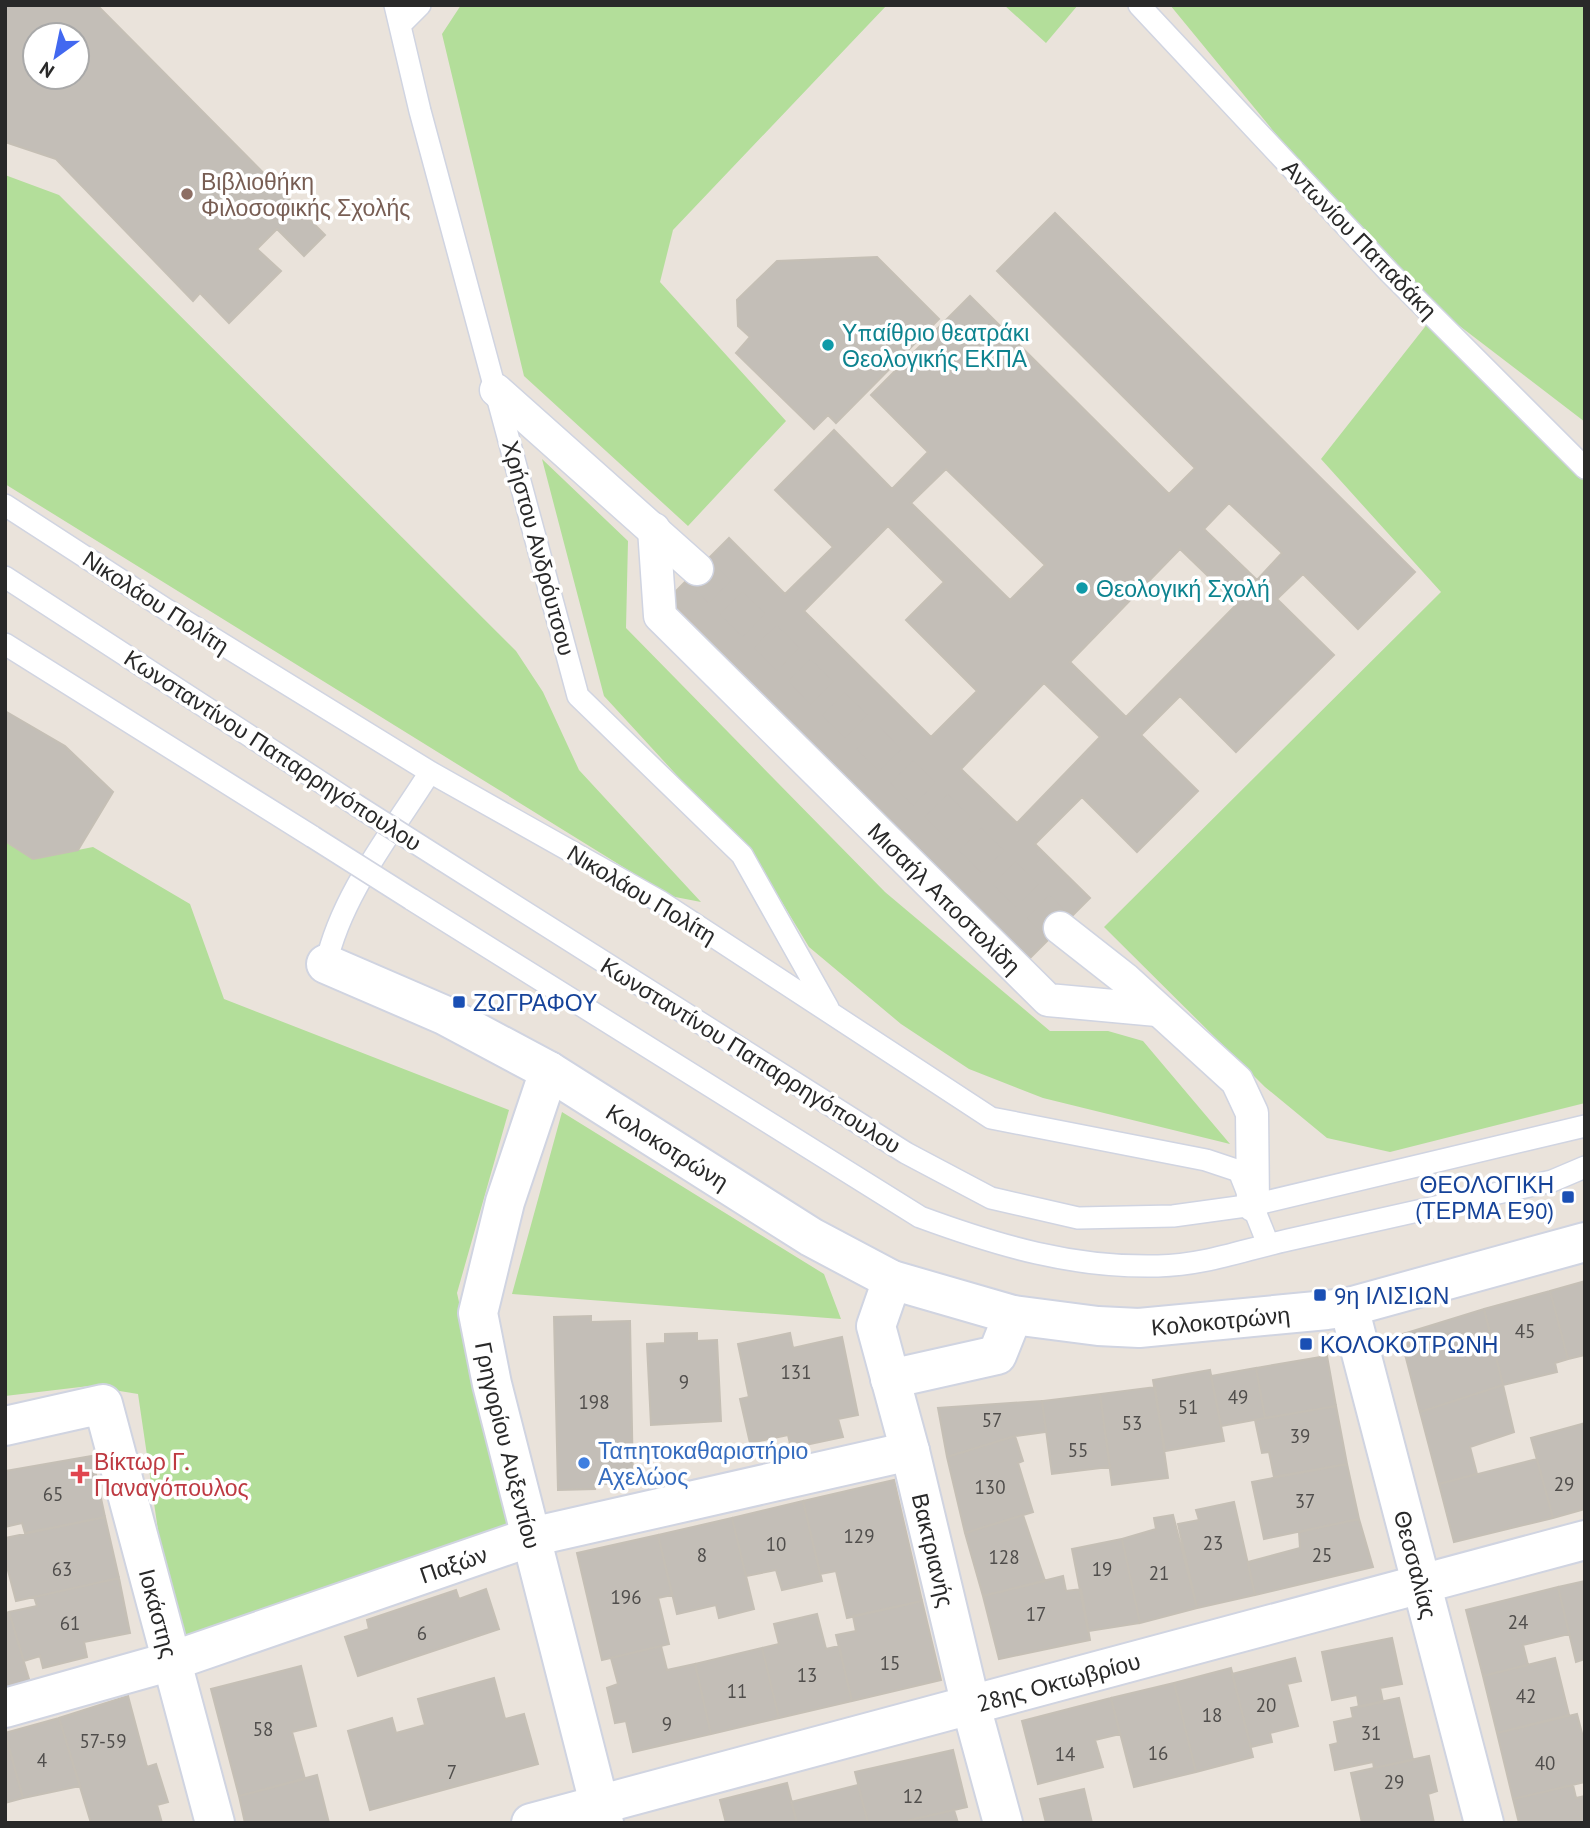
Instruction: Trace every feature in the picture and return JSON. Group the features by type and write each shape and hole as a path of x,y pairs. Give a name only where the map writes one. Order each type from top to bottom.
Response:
{"street":[{"path":"496,390 697,569"},
{"name":"Μισαήλ Αποστολίδη","path":"654,529 660,616 1048,1000 1157,1010"},
{"path":"1060,928 1125,979 1237,1081 1252,1112 1253,1205"},
{"name":"Κολοκοτρώνη","path":"326,964 444,1015 549,1071 811,1237 892,1280 1013,1315 1139,1328 1349,1307 1585,1241"},
{"name":"Γρηγορίου Αυξεντίου","path":"549,1071 505,1202 478,1313 531,1537 602,1814"},
{"name":"Βακτριανής","path":"892,1280 876,1326 1003,1823"},
{"name":"Θεσσαλίας","path":"1349,1307 1484,1823"},
{"path":"890,1379 997,1355 1013,1315"},
{"name":"Ιοκάστης","path":"5,1426 103,1404 215,1823"},
{"name":"Παξών","path":"5,1708 172,1661 531,1537 910,1451"},
{"name":"28ης Οκτωβρίου","path":"531,1823 602,1814 971,1706 1422,1581 1585,1540"}],"lane":[{"path":"398,15 420,5"},
{"name":"Αντωνίου Παπαδάκη","path":"1139,5 1389,272 1585,468"},
{"name":"Χρήστου Ανδρόυτσου","path":"398,15 423,124 578,696 741,855 831,1013"},
{"name":"Νικολάου Πολίτη","path":"5,505 167,610 430,772 661,902 991,1118 1217,1164 1239,1171 1268,1244"},
{"name":"Κωνσταντίνου Παπαρρηγόπουλου","path":"5,577 356,805 906,1153 991,1198 1079,1218 1173,1216 1253,1205 1585,1126"},
{"path":"5,644 920,1217 1013,1250 1104,1263 1157,1266 1210,1262 1268,1244 1552,1181 1585,1167"},
{"path":"326,964 333,934 350,899 430,772"}],"green space":[{"path":"461,5 887,5 673,230 660,282 786,421 688,526 524,376 442,34"},
{"path":"1004,5 1078,5 1046,43"},
{"path":"1170,5 1585,5 1585,422 1389,272"},
{"path":"5,175 59,195 516,651 543,692 579,770 701,902 670,896 5,484"},
{"path":"1428,323 1585,481 1585,1103 1390,1152 1327,1138 1265,1087 1104,927 1441,592 1321,459"},
{"path":"542,459 628,541 626,628 885,892 1050,1031 1108,1031 1143,1041 1230,1144 1043,1098 969,1069 901,1024 809,947 771,884 740,844 604,696"},
{"path":"5,841 33,859 93,847 190,904 224,999 509,1110 457,1293 508,1525 174,1639 138,1394 89,1386 5,1396"},
{"path":"562,1112 824,1274 841,1319 512,1294"}],"building":[{"name":"Βιβλιοθήκη Φιλοσοφικής Σχολής","path":"5,5 97,5 325,235 304,256 277,229 257,249 281,271 229,323 200,293 193,301 56,159 5,142"},
{"name":"Θεολογική Σχολή","path":"1055,213 1415,572 1358,629 1303,574 1277,599 1334,655 1236,752 1180,696 1141,735 1198,791 1137,852 1082,797 1035,844 1090,898 1029,959 668,599 729,538 785,594 833,547 775,490 834,430 892,489 928,452 871,395 970,296 1169,494 1195,468 997,271","holes":["946,469 1045,565 1010,600 911,503","1229,503 1282,553 1257,580 1204,529","888,526 944,582 906,620 977,691 931,737 804,611","1180,549 1237,604 1126,717 1070,662","1044,683 1100,737 1017,823 961,769"]},
{"name":"Υπαίθριο θεατράκι Θεολογικής ΕΚΠΑ","path":"877,257 939,319 836,423 828,415 814,429 736,353 750,337 738,326 737,300 777,261"},
{"path":"5,711 65,746 113,792 78,850 33,859 5,841"},
{"path":"1585,1281 1585,1355 1568,1359 1550,1291"},
{"path":"1550,1291 1568,1359 1555,1363 1557,1372 1503,1385 1484,1309"},
{"path":"1484,1309 1503,1385 1420,1412 1400,1335"},
{"path":"591,1316 591,1322 630,1321 633,1483 594,1484 595,1489 558,1490 554,1317"},
{"path":"697,1333 697,1341 717,1340 721,1421 651,1425 647,1344 665,1343 665,1334"},
{"path":"790,1333 793,1348 842,1337 858,1415 838,1419 843,1437 791,1448 788,1435 750,1443 740,1399 749,1397 738,1344"},
{"path":"1327,1356 1336,1406 1265,1418 1256,1368"},
{"path":"1256,1368 1265,1418 1221,1426 1211,1376"},
{"path":"1210,1370 1224,1441 1165,1451 1153,1380"},
{"path":"1503,1385 1514,1432 1470,1447 1477,1474 1439,1484 1420,1412"},
{"path":"1155,1387 1168,1478 1112,1485 1100,1394"},
{"path":"1100,1394 1110,1467 1052,1474 1042,1401"},
{"path":"1042,1401 1046,1432 1015,1436 947,1457 938,1408"},
{"path":"1336,1406 1347,1464 1274,1477 1269,1452 1262,1453 1255,1420"},
{"path":"1585,1423 1585,1509 1553,1518 1531,1438"},
{"path":"1015,1436 1023,1461 1018,1463 1033,1512 965,1533 947,1457"},
{"path":"92,1456 105,1517 25,1533 22,1523 5,1527 5,1471"},
{"path":"1537,1459 1553,1518 1454,1542 1439,1484"},
{"path":"1347,1464 1359,1519 1264,1539 1252,1482"},
{"path":"894,1480 922,1601 847,1618 836,1571 820,1574 803,1501"},
{"path":"803,1501 822,1581 782,1590 776,1570 746,1576 732,1518"},
{"path":"1234,1502 1255,1595 1197,1608 1178,1524 1199,1520 1196,1510"},
{"path":"1023,1515 1045,1581 983,1596 965,1533"},
{"path":"1173,1515 1197,1608 1140,1623 1122,1539 1156,1529 1154,1518"},
{"path":"105,1517 119,1578 16,1601 5,1559 5,1538"},
{"path":"732,1518 754,1609 719,1618 716,1605 677,1614 658,1535"},
{"path":"1359,1519 1373,1567 1255,1595 1248,1562 1300,1548 1299,1532"},
{"path":"658,1535 672,1595 658,1598 669,1644 602,1660 577,1553"},
{"path":"1122,1539 1140,1623 1088,1631 1072,1549"},
{"path":"1063,1576 1066,1591 1081,1589 1090,1640 999,1659 983,1596"},
{"path":"119,1578 130,1633 84,1642 87,1657 43,1668 40,1656 24,1661 9,1612 37,1606 34,1597"},
{"path":"1585,1581 1585,1659 1576,1662 1558,1587"},
{"path":"1558,1587 1569,1634 1523,1645 1528,1665 1483,1676 1466,1610"},
{"path":"486,1589 499,1629 358,1676 345,1637 369,1629 367,1620 456,1590 459,1599"},
{"path":"922,1601 941,1680 852,1701 836,1635 856,1631 853,1616"},
{"path":"9,1612 32,1689 5,1697 5,1613"},
{"path":"817,1614 826,1649 839,1646 852,1701 779,1718 762,1648 779,1644 774,1624"},
{"path":"1392,1638 1402,1684 1380,1688 1383,1702 1359,1707 1357,1695 1332,1700 1322,1652"},
{"path":"661,1646 667,1670 695,1664 711,1734 633,1752 626,1721 615,1723 607,1688 618,1684 611,1658"},
{"path":"762,1648 779,1718 711,1734 695,1664"},
{"path":"1295,1658 1301,1681 1287,1684 1298,1726 1270,1733 1272,1742 1251,1747 1232,1674"},
{"path":"1555,1658 1569,1715 1497,1733 1483,1676"},
{"path":"301,1666 316,1726 292,1732 305,1779 239,1796 211,1689"},
{"path":"1231,1668 1253,1757 1196,1772 1174,1683"},
{"path":"494,1678 505,1719 524,1714 538,1764 370,1810 348,1731 392,1718 396,1733 425,1725 418,1699"},
{"path":"1174,1683 1196,1772 1134,1787 1111,1698"},
{"path":"128,1696 147,1767 156,1764 168,1802 157,1805 162,1823 91,1823 59,1718"},
{"path":"1111,1698 1120,1734 1095,1740 1103,1767 1038,1784 1022,1721"},
{"path":"1399,1698 1413,1760 1374,1768 1373,1762 1335,1770 1330,1745 1338,1743 1334,1722 1353,1718 1351,1708"},
{"path":"1577,1714 1585,1745 1585,1782 1513,1799 1497,1733"},
{"path":"59,1718 80,1786 23,1798 5,1733"},
{"path":"5,1734 23,1798 5,1803"},
{"path":"953,1750 967,1807 898,1823 868,1823 855,1772"},
{"path":"1429,1756 1437,1791 1428,1794 1434,1823 1362,1823 1351,1773"},
{"path":"317,1775 329,1823 245,1823 239,1796"},
{"path":"787,1783 797,1823 726,1823 720,1800"},
{"path":"858,1785 868,1823 797,1823 791,1802"},
{"path":"1573,1785 1576,1798 1585,1796 1585,1823 1519,1823 1513,1799"},
{"path":"1084,1789 1092,1823 1046,1823 1040,1799"},
{"path":"954,1810 958,1823 911,1823 910,1820"}],"tunnel":[{"path":"697,569 1060,928"}],"place":[{"name":"Βιβλιοθήκη Φιλοσοφικής Σχολής","path":"187,194"},
{"name":"Υπαίθριο θεατράκι Θεολογικής ΕΚΠΑ","path":"828,345"},
{"name":"Θεολογική Σχολή","path":"1082,588"},
{"name":"ΖΩΓΡΑΦΟΥ","path":"459,1002"},
{"name":"ΘΕΟΛΟΓΙΚΗ (ΤΕΡΜΑ Ε90)","path":"1568,1197"},
{"name":"9η ΙΛΙΣΙΩΝ","path":"1320,1295"},
{"name":"ΚΟΛΟΚΟΤΡΩΝΗ","path":"1306,1344"},
{"name":"Ταπητοκαθαριστήριο Αχελώος","path":"584,1463"},
{"name":"Βίκτωρ Γ. Παναγόπουλος","path":"80,1474"}]}
